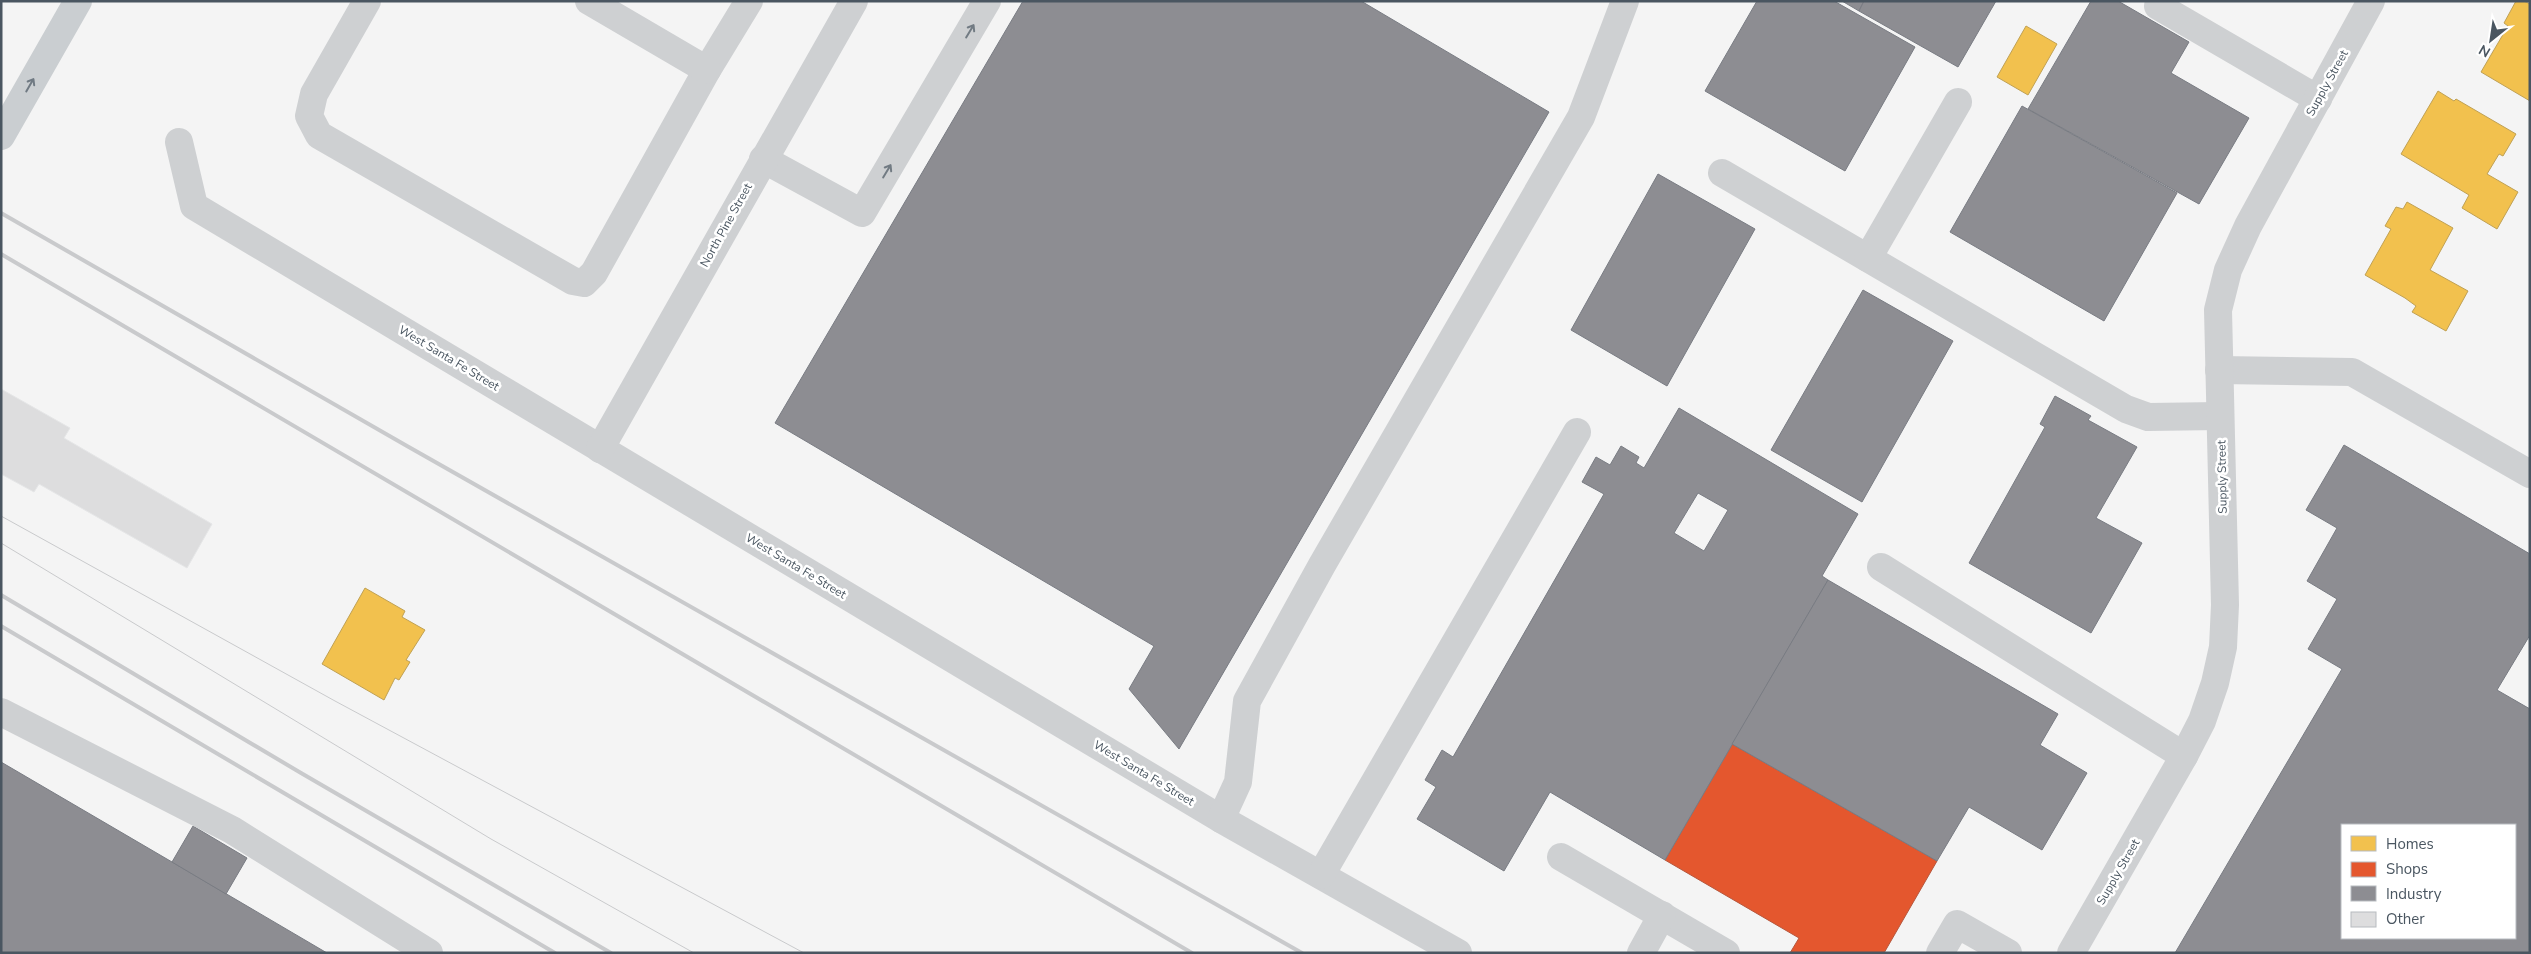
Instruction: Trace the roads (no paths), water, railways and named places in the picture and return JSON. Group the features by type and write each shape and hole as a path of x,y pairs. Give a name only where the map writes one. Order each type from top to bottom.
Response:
{"main road":[{"path":"1,136 78,1"}],"street":[{"path":"589,1 708,70"},
{"path":"359,4 314,94 309,116 319,135 573,281 584,283 594,273 749,1"},
{"name":"North Pine Street","path":"600,449 854,1"},
{"path":"764,159 862,213 987,1"},
{"path":"1221,819 1238,782 1246,701 1322,565 1581,117 1624,1"},
{"path":"2160,1 2158,6 2318,99"},
{"name":"Supply Street","path":"2071,953 2184,756 2202,720 2215,683 2223,646 2225,605 2218,310 2228,270 2248,226 2371,1"},
{"path":"1868,258 1958,102"},
{"name":"West Santa Fe Street","path":"179,142 194,206 1221,819 1458,953"},
{"path":"1722,173 2126,409 2148,417 2220,416"},
{"path":"2219,370 2352,372 2530,474"},
{"path":"1321,875 1577,432"},
{"path":"1880,567 2184,756"},
{"path":"1,712 232,830 429,953"},
{"path":"1561,857 1726,953"},
{"path":"1640,953 1662,915"},
{"path":"1940,953 1958,924 2008,953"}],"tram line":[{"path":"1,516 335,701 804,953"},
{"path":"1,543 491,839 694,953"}],"railway":[{"path":"1,213 407,446 1302,953"},
{"path":"1,254 1192,953"},
{"path":"1,595 301,773 611,953"},
{"path":"1,626 555,953"}]}
